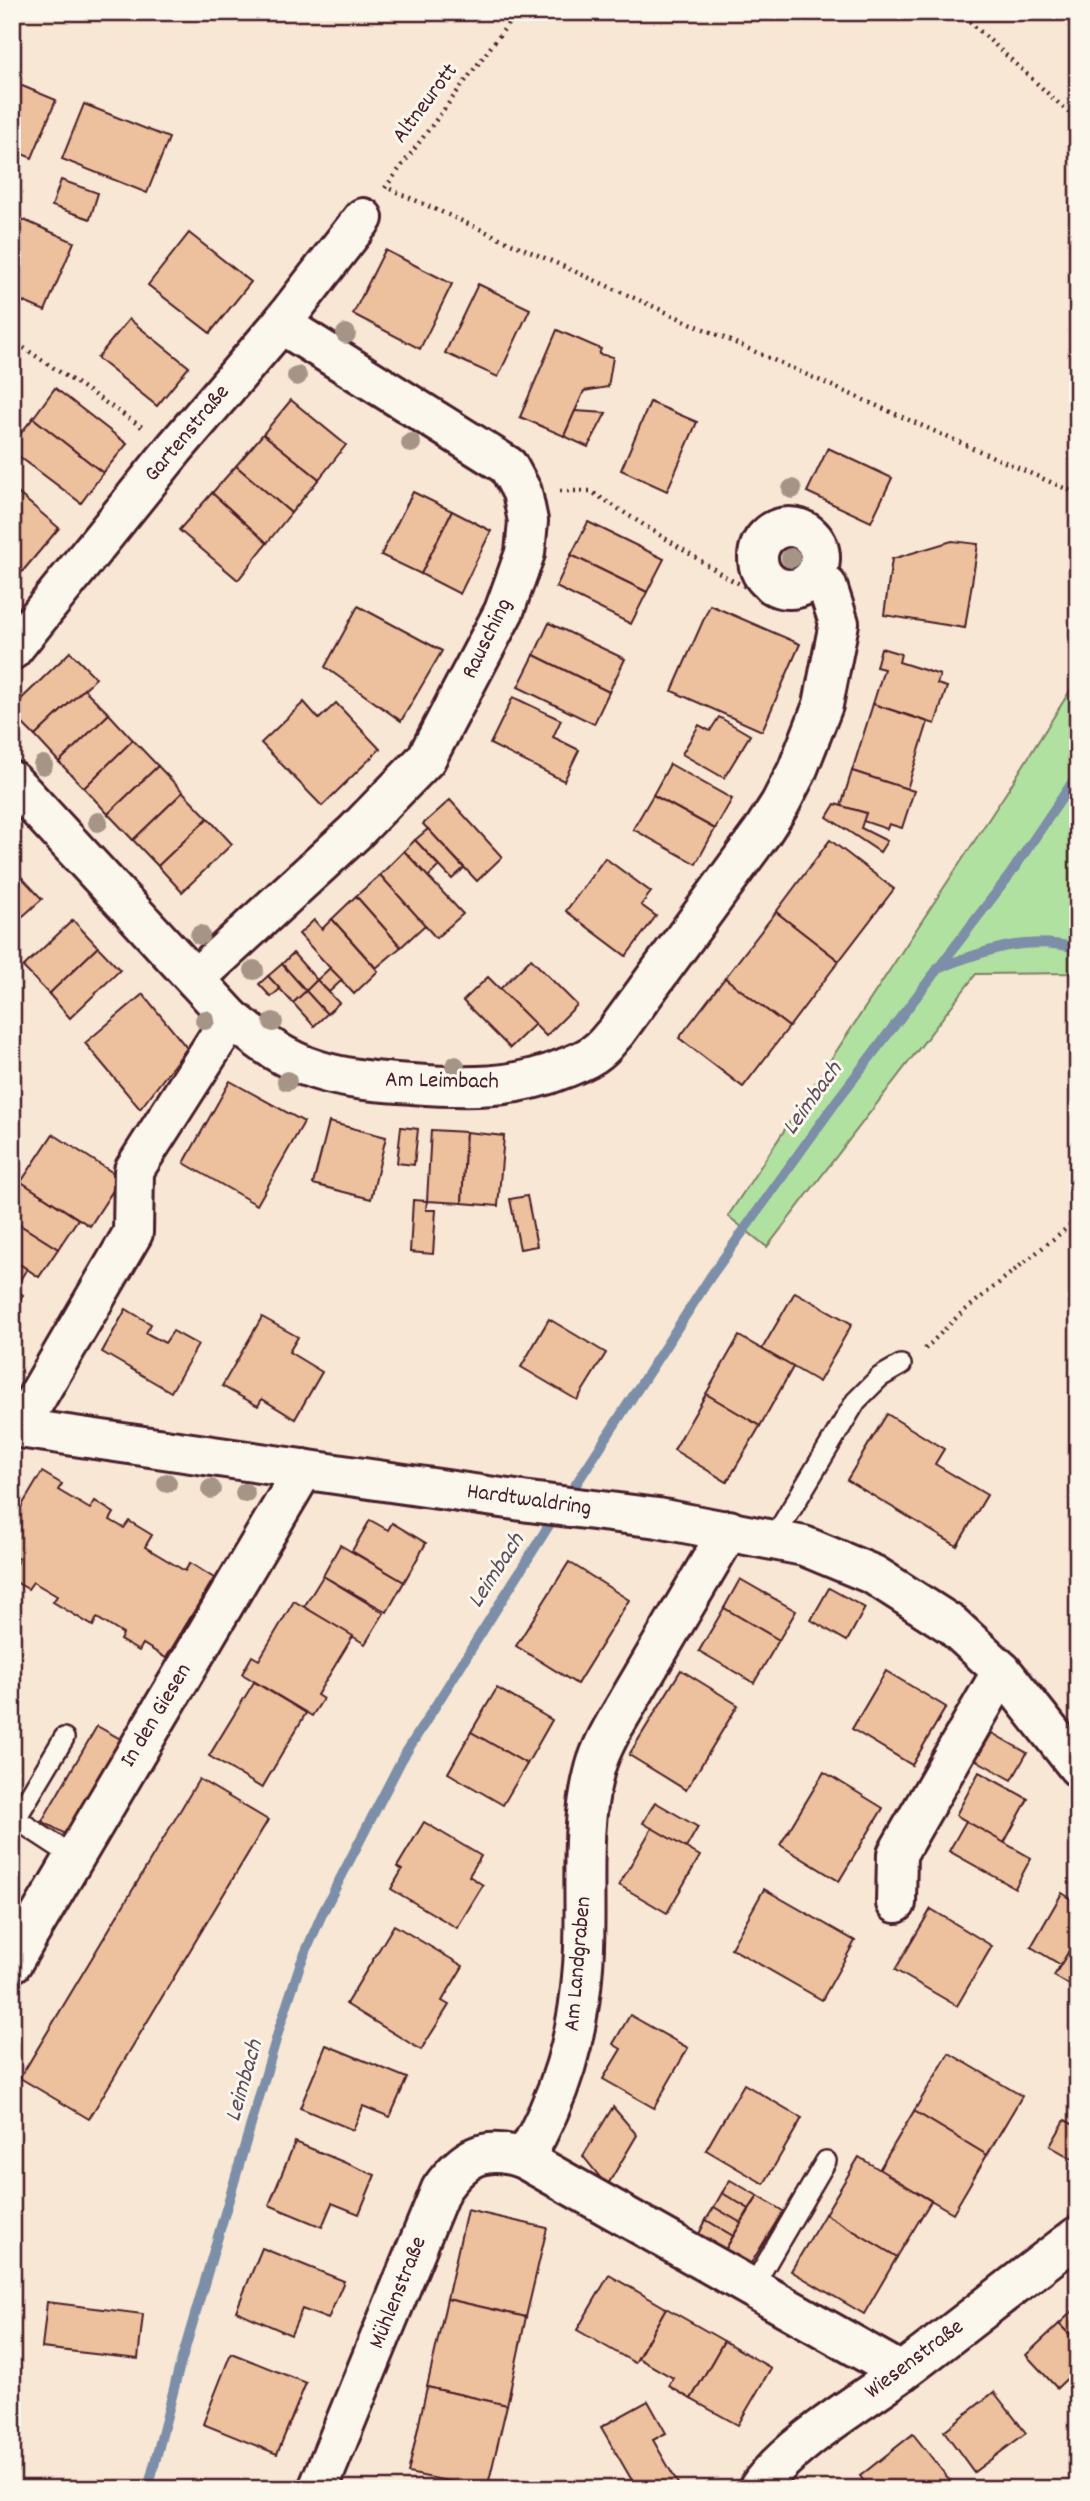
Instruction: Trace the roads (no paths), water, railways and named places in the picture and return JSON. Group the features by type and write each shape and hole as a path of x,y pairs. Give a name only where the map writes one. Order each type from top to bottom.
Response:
{"street":[{"name":"Gartenstraße","path":"12,650 174,449 281,324 363,218"},
{"name":"Rausching","path":"195,979 354,833 426,760 504,611 525,552 528,521 522,492 508,466 281,324"},
{"path":"787,526 806,531 819,548 819,568 814,577 797,589 776,587 768,581 761,573 758,552 768,535 787,526"},
{"name":"Am Leimbach","path":"12,781 231,1018 263,1044 286,1057 317,1070 358,1079 402,1084 477,1087 541,1078 597,1052 634,1010 780,804 797,771 823,705 839,624 827,586 814,577"},
{"name":"Hardtwaldring","path":"231,1018 134,1170 133,1233 15,1427 597,1510 729,1530 804,1546 874,1575 952,1625 1002,1671 1078,1767"},
{"name":"In den Giesen","path":"12,1963 304,1469"},
{"name":"Am Landgraben","path":"524,2159 544,2125 559,2088 569,2060 577,2023 583,1964 587,1828 594,1772 601,1750 729,1530"},
{"path":"896,1903 897,1854 1002,1671"},
{"name":"Mühlenstraße","path":"318,2489 441,2189 455,2170 470,2158 489,2152 507,2152 524,2159"},
{"path":"524,2159 901,2372"},
{"name":"Wiesenstraße","path":"758,2489 800,2446 1078,2236"}],"lane":[{"path":"774,1538 856,1401 866,1388 901,1365"},
{"path":"64,1738 14,1822 74,1857"},
{"path":"752,2288 826,2161"}],"waterway":[{"name":"Leimbach","path":"567,1498 711,1276 838,1099 1009,876 1078,774"},
{"path":"938,968 1006,946 1040,943 1078,948"},
{"name":"Leimbach","path":"148,2489 179,2369 300,1965 322,1914 402,1759 556,1514"}]}
